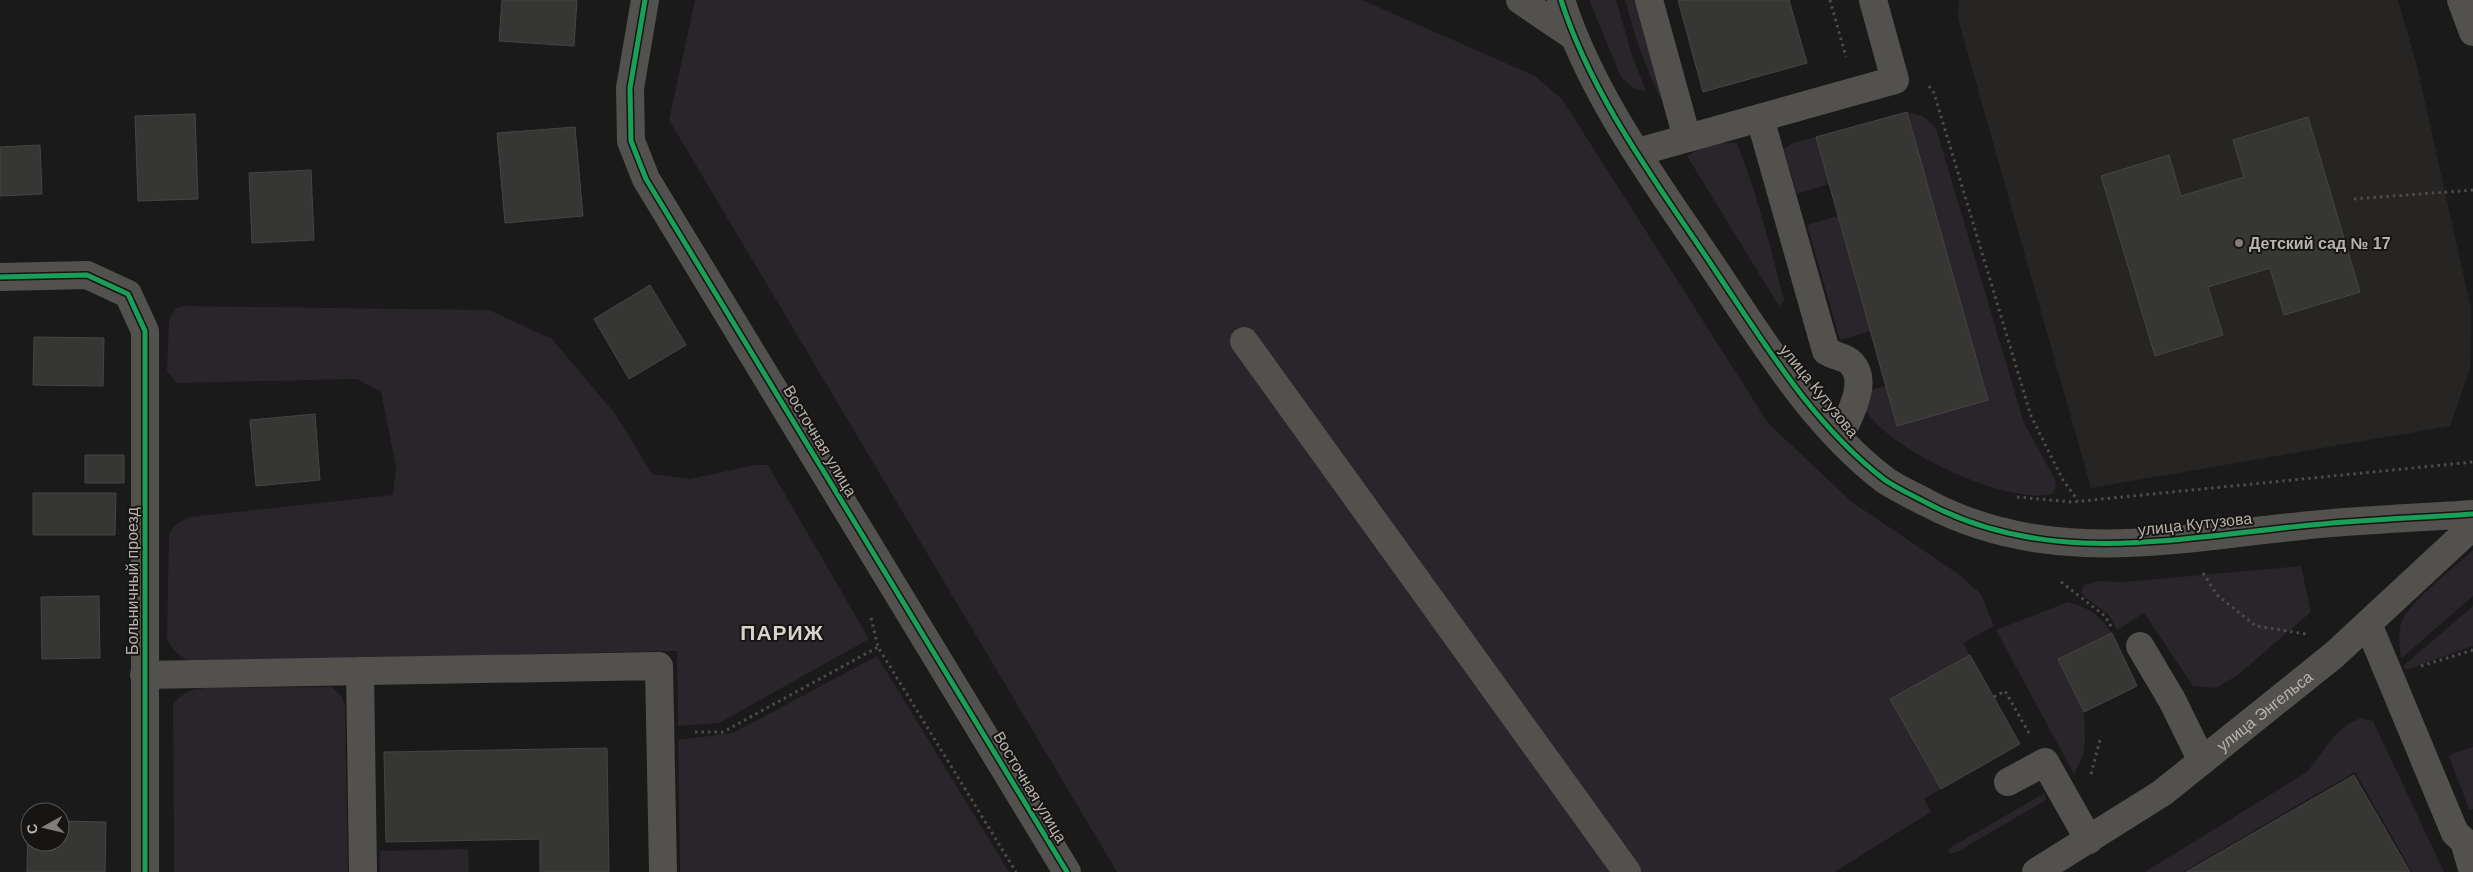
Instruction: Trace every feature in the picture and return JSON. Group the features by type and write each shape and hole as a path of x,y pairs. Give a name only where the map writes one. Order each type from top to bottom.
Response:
{"street":[{"name":"Восточная улица","path":"646,0 630,88 631,140 646,179 1068,872"},
{"path":"1520,0 1573,36"},
{"name":"улица Кутузова","path":"1561,0 1573,36 1605,98 1638,152 1773,357 1816,412 1887,482 1948,514 1996,532 2069,543 2138,543 2305,526 2473,514"},
{"path":"1649,0 1687,138"},
{"path":"1638,152 1895,80 1873,0"},
{"path":"1760,118 1826,351 1834,356 1844,357 1858,373 1859,385 1840,437"},
{"name":"Больничный проезд","path":"0,276 87,275 128,294 144,331 145,872"},
{"path":"1244,341 1626,872"},
{"name":"улица Энгельса","path":"2036,872 2162,793 2334,655 2473,526"},
{"path":"2368,624 2455,833 2469,839 2473,872"},
{"path":"2140,646 2172,700 2202,761"},
{"path":"144,675 659,666 662,872"},
{"path":"360,671 363,872"},
{"path":"2008,782 2045,762 2089,840"}],"path":[{"path":"1830,0 1856,92"},
{"path":"1928,86 1934,93 2031,416 2063,480 2079,502"},
{"path":"2354,199 2473,190"},
{"path":"2010,497 2079,502 2473,462"},
{"path":"2199,566 2217,595 2256,626 2315,635"},
{"path":"2061,582 2105,616 2115,631 2140,646"},
{"path":"660,734 723,732 878,648 1016,872"},
{"path":"2391,676 2473,650"},
{"path":"1994,697 2005,691 2045,762"}],"shaded area":[{"path":"695,0 1362,0 1535,76 1562,99 1768,423 1852,502 1957,573 1981,594 1994,626 1963,643 1970,655 1891,700 1941,789 1924,799 1931,812 1834,872 1117,872 669,120"},
{"path":"1589,0 1616,0 1632,55 1646,91 1634,89 1621,77"},
{"path":"1625,0 1647,0 1669,100 1659,96 1639,48"},
{"name":"Детский сад № 17","path":"1959,0 2398,0 2417,66 2471,309 2470,369 2450,426 2091,488 1958,19"},
{"path":"1907,112 1923,116 1936,128 2024,423 2055,479 2056,488 2052,494 2032,495 2007,491 1979,483 1950,471 1922,457 1897,441 1878,425 1865,409 1871,390 1886,386 1897,426 1988,399"},
{"path":"1816,137 1829,184 1797,194 1784,149 1793,143"},
{"path":"1737,143 1751,182 1774,261 1784,301 1779,306 1687,156 1706,145"},
{"path":"1838,216 1870,331 1840,340 1807,225"},
{"path":"184,306 489,310 552,339 616,415 652,474 690,479 755,465 768,465 869,639 719,723 678,726 677,651 190,661 173,649 167,638 169,533 176,524 190,517 393,495 396,467 381,392 357,379 177,383 167,371 169,320 176,308"},
{"path":"2473,550 2473,596 2401,659 2400,630 2407,612 2424,593"},
{"path":"2301,566 2311,612 2238,675 2216,688 2193,686 2144,613 2117,630 2108,614 2081,592 2084,585 2098,581 2123,582"},
{"path":"2068,602 2093,613 2112,633 2058,659 2084,712 2085,741 2083,756 2074,774 1996,630"},
{"path":"2473,606 2473,646 2406,670 2403,666"},
{"path":"877,656 1009,872 680,872 678,740 733,733"},
{"path":"332,687 342,697 345,705 348,872 174,872 173,705 187,692 205,688"},
{"path":"2361,718 2373,721 2444,872 2412,872 2355,772 2183,872 2145,872 2307,772 2335,735 2348,724"},
{"path":"2473,747 2473,809 2469,809 2449,757 2454,753"},
{"path":"2045,793 2046,800 1955,853 1949,853 1948,849"},
{"path":"468,849 469,872 380,872 380,851"}],"building":[{"path":"502,0 577,0 574,46 499,41"},
{"path":"1678,0 1789,0 1807,63 1703,92"},
{"path":"1907,112 1988,400 1897,426 1816,137"},
{"path":"195,114 198,199 138,201 135,116"},
{"path":"2308,117 2360,292 2284,315 2270,268 2208,287 2223,335 2155,356 2101,176 2169,155 2181,196 2244,177 2233,140"},
{"path":"575,127 583,216 505,223 497,133"},
{"path":"40,145 42,194 0,196 0,147"},
{"path":"311,170 314,240 252,243 249,173"},
{"path":"650,285 686,345 629,379 594,319"},
{"path":"34,337 104,338 103,386 33,385"},
{"path":"315,414 320,480 256,486 250,420"},
{"path":"85,455 124,455 124,483 85,483"},
{"path":"33,493 116,493 115,535 33,535"},
{"path":"99,596 100,658 42,659 41,597"},
{"path":"2112,633 2137,686 2084,712 2058,659"},
{"path":"1970,655 2020,744 1941,789 1890,699"},
{"path":"607,748 609,872 540,872 540,839 386,842 384,752"},
{"path":"2354,775 2410,872 2186,872"},
{"path":"70,821 106,822 105,872 27,872 27,852 70,852"}],"cycle path":[{"path":"645,0 630,88 631,141 646,179 1067,872"},
{"path":"1561,0 1575,37 1609,108 1651,175 1773,356 1793,384 1836,435 1859,459 1895,486 1927,503 1973,523 2018,535 2064,542 2158,541 2322,524 2473,514"},
{"path":"0,277 87,275 128,294 145,331 145,872"}],"place":[{"name":"Детский сад № 17","path":"2239,243"}],"district":[{"name":"ПАРИЖ","path":"782,632"}]}
